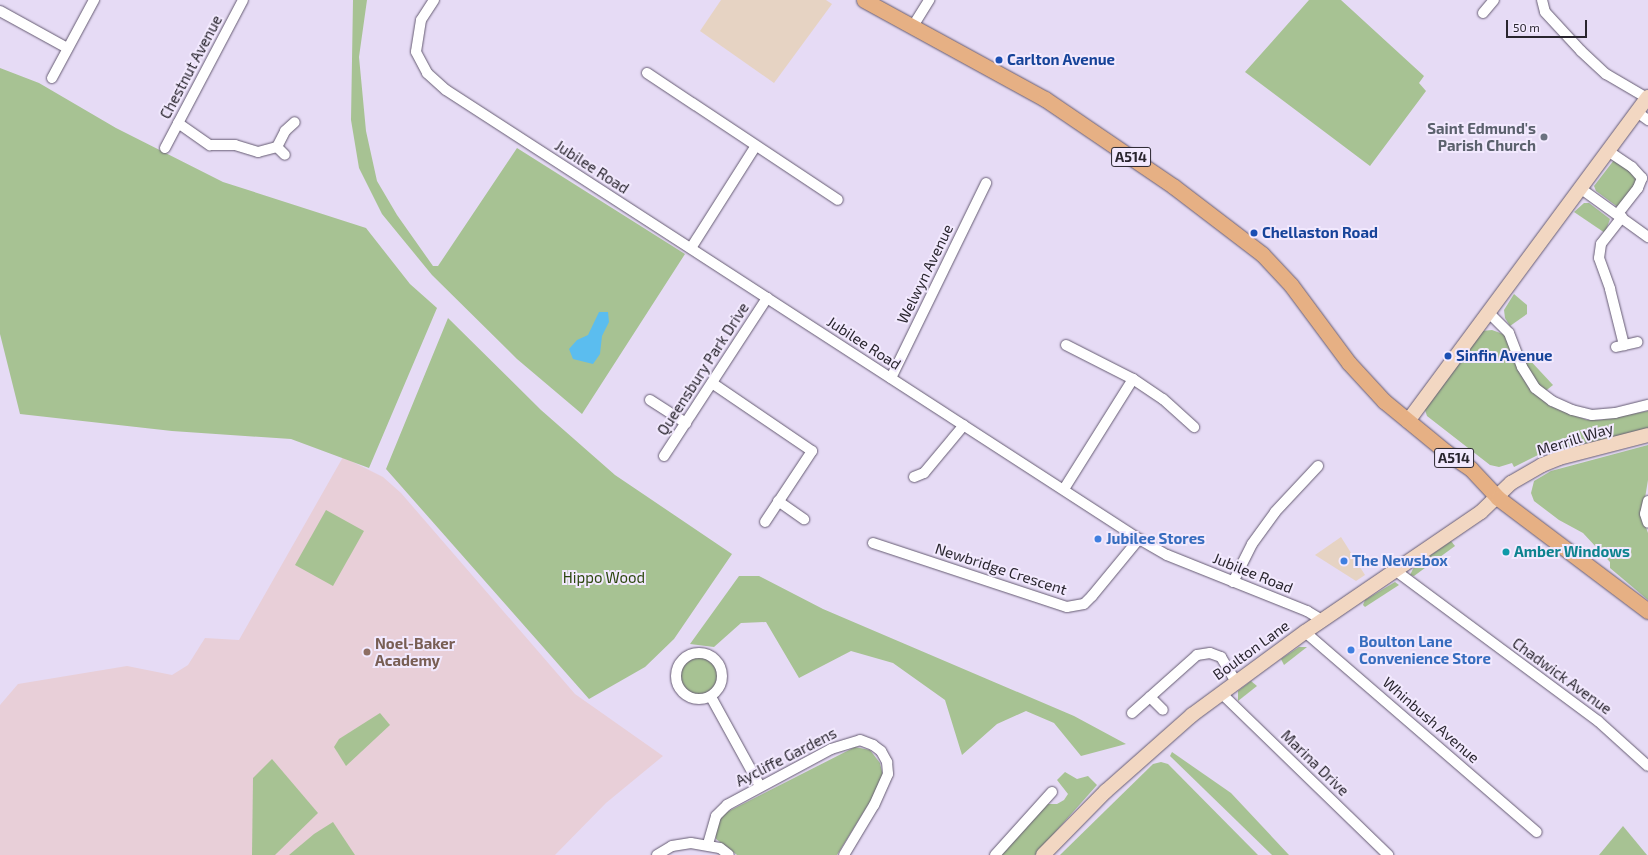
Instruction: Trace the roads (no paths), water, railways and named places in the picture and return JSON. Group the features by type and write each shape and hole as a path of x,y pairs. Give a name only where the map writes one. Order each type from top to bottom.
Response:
{"main road":[{"name":"A514","path":"864,0 1001,73 1069,114 1173,186 1262,254 1291,285 1353,368 1384,401 1446,452 1470,468 1498,498 1648,611"}],"street":[{"path":"52,78 94,0"},
{"name":"Chestnut Avenue","path":"165,148 243,0"},
{"name":"Jubilee Road","path":"434,0 421,20 416,52 427,73 446,90 1139,539 1168,555 1307,611 1322,620"},
{"path":"913,26 929,0"},
{"path":"1483,13 1494,0"},
{"path":"1408,421 1608,150 1642,116 1648,98 1606,74 1580,51 1546,12 1542,0"},
{"path":"0,11 67,48"},
{"path":"647,73 755,147 838,200"},
{"path":"178,123 210,145 235,145 258,152 277,147 285,131 296,122"},
{"path":"277,147 285,155"},
{"path":"691,248 755,147"},
{"path":"1608,150 1632,167 1642,178 1638,188 1601,244 1599,258 1610,289 1620,346 1637,342"},
{"name":"Welwyn Avenue","path":"891,378 986,183"},
{"path":"1580,188 1648,237"},
{"name":"Queensbury Park Drive","path":"664,456 767,298"},
{"path":"1489,313 1509,333 1522,367 1534,388 1552,401 1572,410 1592,415 1615,413 1648,405"},
{"path":"1066,345 1133,379 1163,399 1194,427"},
{"path":"1064,489 1133,379"},
{"path":"712,384 812,451 765,522"},
{"path":"650,400 686,423"},
{"path":"914,477 924,473 964,425"},
{"name":"Merrill Way","path":"1498,498 1511,483 1542,465 1586,450 1648,435"},
{"path":"1233,582 1252,544 1266,524 1318,466"},
{"name":"Boulton Lane","path":"1043,855 1137,763 1221,693 1322,620 1396,571 1498,498"},
{"path":"778,501 804,519"},
{"path":"1648,501 1645,514 1648,523"},
{"name":"Newbridge Crescent","path":"873,543 1067,607 1084,604 1139,539"},
{"name":"Chadwick Avenue","path":"1396,571 1598,721 1648,766"},
{"name":"Whinbush Avenue","path":"1305,632 1536,832"},
{"path":"707,653 718,663 722,674 721,684 711,697 691,698 679,688 675,678 677,666 690,654 707,653"},
{"path":"1132,713 1193,657 1202,653 1210,653 1221,657 1236,682"},
{"name":"Marina Drive","path":"1221,693 1388,855"},
{"path":"711,697 760,786"},
{"path":"1150,697 1163,710"},
{"name":"Aycliffe Gardens","path":"708,844 712,824 719,811 760,786 845,743 860,740 877,748 887,762 887,779 844,855"},
{"path":"995,855 1052,792"},
{"path":"657,855 683,844 708,844 720,848 729,855"}],"water":[{"path":"599,312 608,312 609,322 602,336 600,354 593,364 573,359 569,349 577,340 588,335"}],"place":[{"name":"Carlton Avenue","path":"999,60"},
{"name":"Saint Edmund's Parish Church","path":"1544,137"},
{"name":"Chellaston Road","path":"1254,233"},
{"name":"Sinfin Avenue","path":"1448,356"},
{"name":"Jubilee Stores","path":"1098,539"},
{"name":"Amber Windows","path":"1506,552"},
{"name":"The Newsbox","path":"1344,561"},
{"name":"Boulton Lane Convenience Store","path":"1351,650"},
{"name":"Noel-Baker Academy","path":"367,652"}],"park label":[{"name":"Hippo Wood","path":"604,578"}]}
